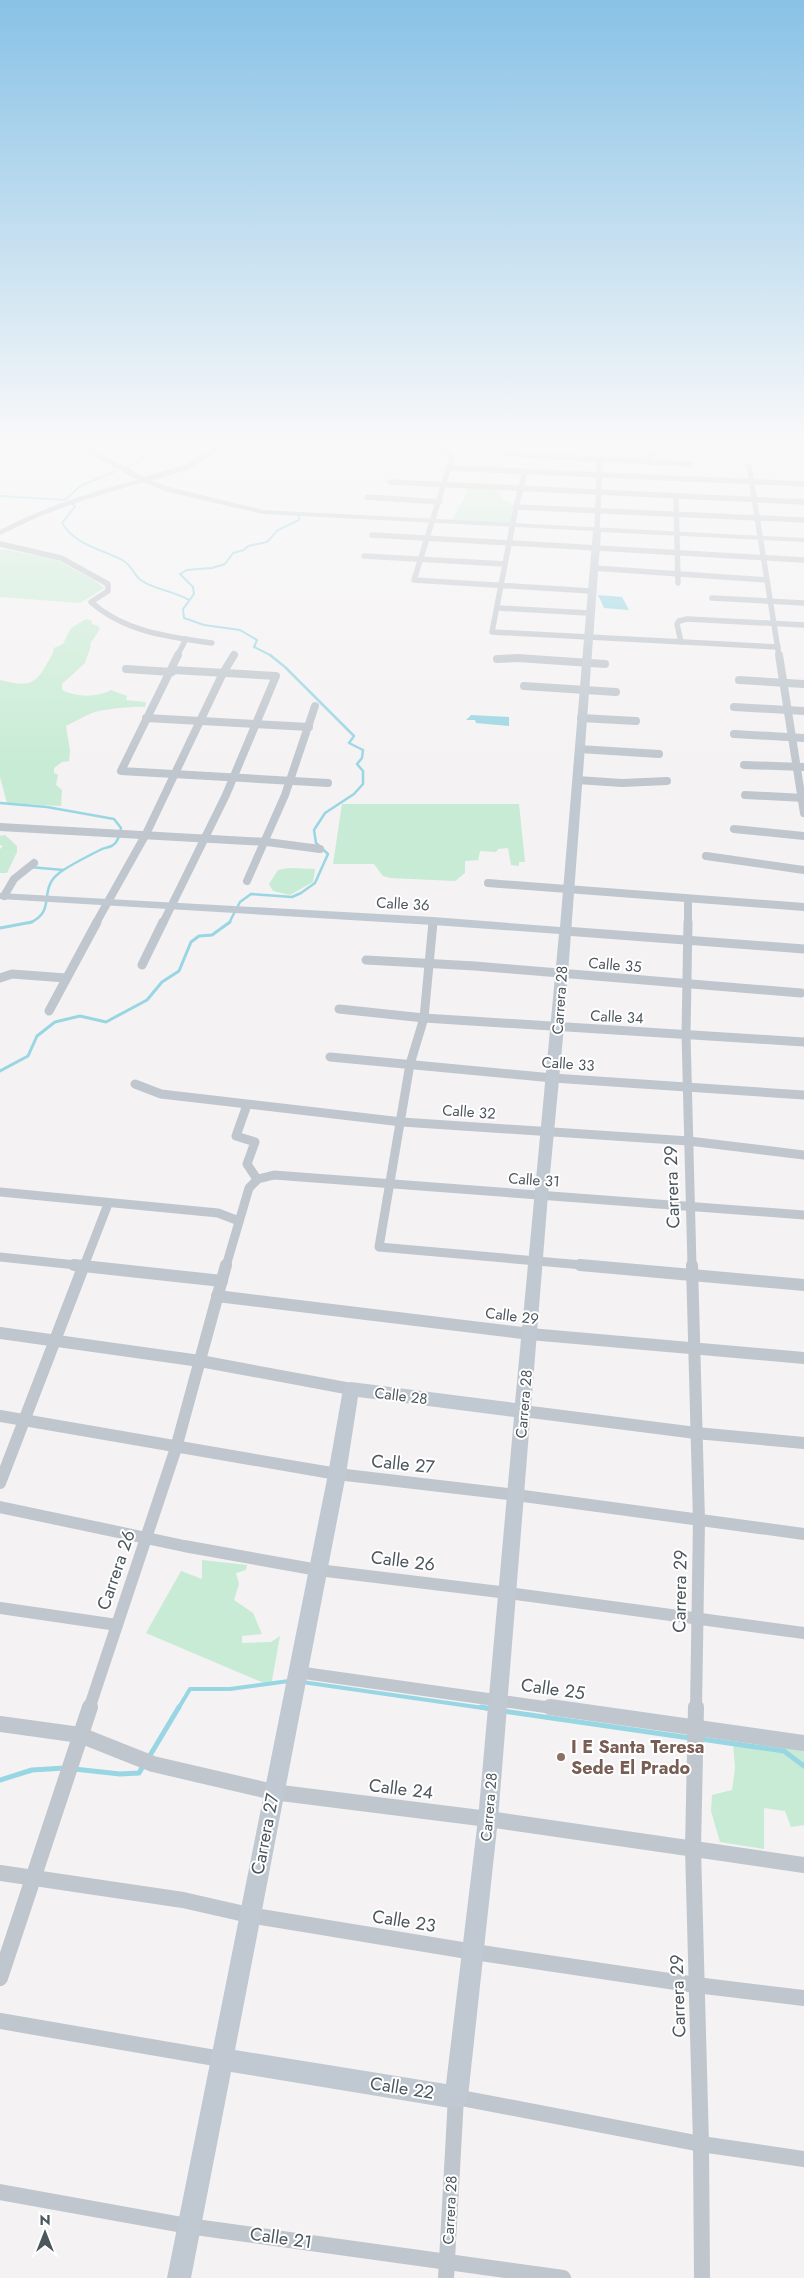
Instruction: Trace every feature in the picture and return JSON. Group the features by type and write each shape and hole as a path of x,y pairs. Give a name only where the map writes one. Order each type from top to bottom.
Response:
{"street":[{"path":"49,555 61,558 108,584 108,591 91,602 102,611 130,627 212,643"},
{"path":"423,555 414,580 591,591"},
{"path":"507,555 492,632 778,647"},
{"name":"Carrera 28","path":"447,2270 456,2097 488,1818 541,1195 558,1027 594,555"},
{"path":"678,555 678,583"},
{"path":"718,555 804,560"},
{"path":"364,556 505,564"},
{"path":"764,558 792,737 800,767 804,814"},
{"path":"593,568 767,580"},
{"path":"712,598 804,603"},
{"path":"498,608 590,613"},
{"path":"681,642 677,624 679,621 687,619 804,626"},
{"path":"186,639 172,671 146,718 121,771 328,783"},
{"path":"49,1011 175,774 223,673 234,656"},
{"path":"497,659 518,658 604,664"},
{"path":"126,669 276,676 254,725 234,778 173,906 142,965"},
{"path":"739,680 804,684"},
{"path":"524,686 616,692"},
{"path":"247,881 267,842 292,780 316,706"},
{"path":"734,707 804,710"},
{"path":"146,718 309,727"},
{"path":"581,718 636,721"},
{"path":"734,734 804,738"},
{"path":"579,748 659,754"},
{"path":"744,765 800,767"},
{"path":"577,780 622,783 667,781"},
{"path":"745,795 803,798"},
{"path":"0,827 267,842 320,849"},
{"path":"734,829 804,836"},
{"path":"706,856 804,870"},
{"path":"2,896 14,879 34,863"},
{"path":"488,883 804,907"},
{"name":"Calle 36","path":"2,896 433,921 804,949"},
{"name":"Carrera 29","path":"688,904 686,1034 699,1521 693,1848 701,2144 702,2278"},
{"path":"433,921 424,1018 410,1064 392,1184 379,1245 381,1248 693,1273 804,1285"},
{"name":"Calle 35","path":"366,960 429,963 688,986 801,993"},
{"path":"0,978 12,974 66,978"},
{"name":"Calle 34","path":"340,1009 424,1018 804,1042"},
{"name":"Calle 33","path":"330,1057 553,1078 804,1095"},
{"name":"Calle 32","path":"136,1084 161,1094 402,1122 689,1142 804,1154"},
{"path":"247,1104 236,1136 255,1142 247,1164 260,1178"},
{"name":"Calle 31","path":"260,1178 279,1175 804,1215"},
{"name":"Carrera 26","path":"0,1978 176,1448 217,1296 249,1188 253,1181 260,1178"},
{"path":"0,1192 108,1204 218,1213 239,1221"},
{"path":"0,1483 108,1204"},
{"path":"0,1257 222,1281"},
{"name":"Calle 29","path":"217,1296 530,1334 804,1358"},
{"name":"Calle 28","path":"0,1333 200,1361 351,1390 696,1433 804,1444"},
{"name":"Carrera 27","path":"179,2278 337,1474 351,1390"},
{"name":"Calle 27","path":"0,1416 176,1448 337,1474 516,1495 804,1534"},
{"name":"Calle 26","path":"0,1507 147,1538 318,1570 508,1592 804,1632"},
{"path":"0,1608 117,1625"},
{"name":"Calle 25","path":"297,1672 804,1743"},
{"name":"Calle 24","path":"0,1724 80,1736 153,1764 273,1792 488,1818 804,1864"},
{"name":"Calle 23","path":"0,1873 183,1900 249,1915 474,1952 696,1985 804,1998"},
{"name":"Calle 22","path":"0,2021 456,2097 701,2144 804,2159"},
{"name":"Calle 21","path":"0,2192 447,2270 563,2278"}],"green space":[{"path":"0,555 34,555 57,560 94,580 104,588 80,603 0,597"},
{"path":"86,619 92,621 92,624 100,629 90,644 85,663 62,684 62,690 86,696 105,693 111,690 127,696 126,700 146,702 145,707 95,712 66,726 70,751 69,761 62,762 54,768 54,773 58,775 56,785 62,790 61,806 7,803 0,777 0,680 21,684 32,682 41,673 50,659 54,648 63,644 71,628"},
{"path":"342,804 519,804 525,862 519,862 519,866 511,865 508,848 498,849 496,852 480,851 478,860 465,861 465,873 455,881 391,878 383,876 374,864 333,864"},
{"path":"5,835 17,846 17,852 7,873 0,873 0,849 3,846 0,845 0,836"},
{"path":"289,868 315,869 313,882 290,895 273,891 269,884 278,870"},
{"path":"202,1560 247,1565 246,1570 236,1573 239,1584 234,1600 253,1613 262,1634 242,1636 242,1643 271,1642 280,1636 271,1686 146,1633 181,1571 202,1579"},
{"path":"733,1743 804,1748 804,1825 791,1827 785,1811 764,1808 764,1849 720,1842 711,1811 712,1795 732,1790 735,1768"}],"water":[{"path":"598,595 622,597 629,610 604,608"},
{"path":"471,715 509,717 509,726 476,723 475,720 466,720"}],"waterway":[{"path":"111,555 124,561 139,579 147,584 189,600"},
{"path":"231,555 225,564 212,568 187,570 180,574 193,587 194,594 183,609 184,618 204,625 240,630 257,640 254,647 270,655"},
{"path":"229,923 240,902 251,894 292,897 315,883 328,854 316,843 314,830 325,813 354,794 363,784 363,771 357,764 362,758 363,750 349,743 354,736 285,667 270,655"},
{"path":"0,803 47,807 114,819 121,828 115,844 86,857 58,874 52,880 43,913 30,922"},
{"path":"30,867 63,870"},
{"path":"0,928 30,922"},
{"path":"0,1071 28,1056 37,1036 55,1022 80,1016 106,1022 147,1000 162,982 179,971 191,942 199,936 212,935 229,923"},
{"path":"178,1709 190,1689 230,1689 289,1681"},
{"path":"302,1682 490,1709"},
{"path":"149,1757 179,1707"},
{"path":"481,1707 492,1709"},
{"path":"503,1711 690,1738"},
{"path":"701,1739 784,1751 804,1766"},
{"path":"74,1769 120,1774 139,1773 143,1766"},
{"path":"0,1780 32,1770 65,1768"}],"place":[{"name":"I E Santa Teresa Sede El Prado","path":"561,1757"}]}
